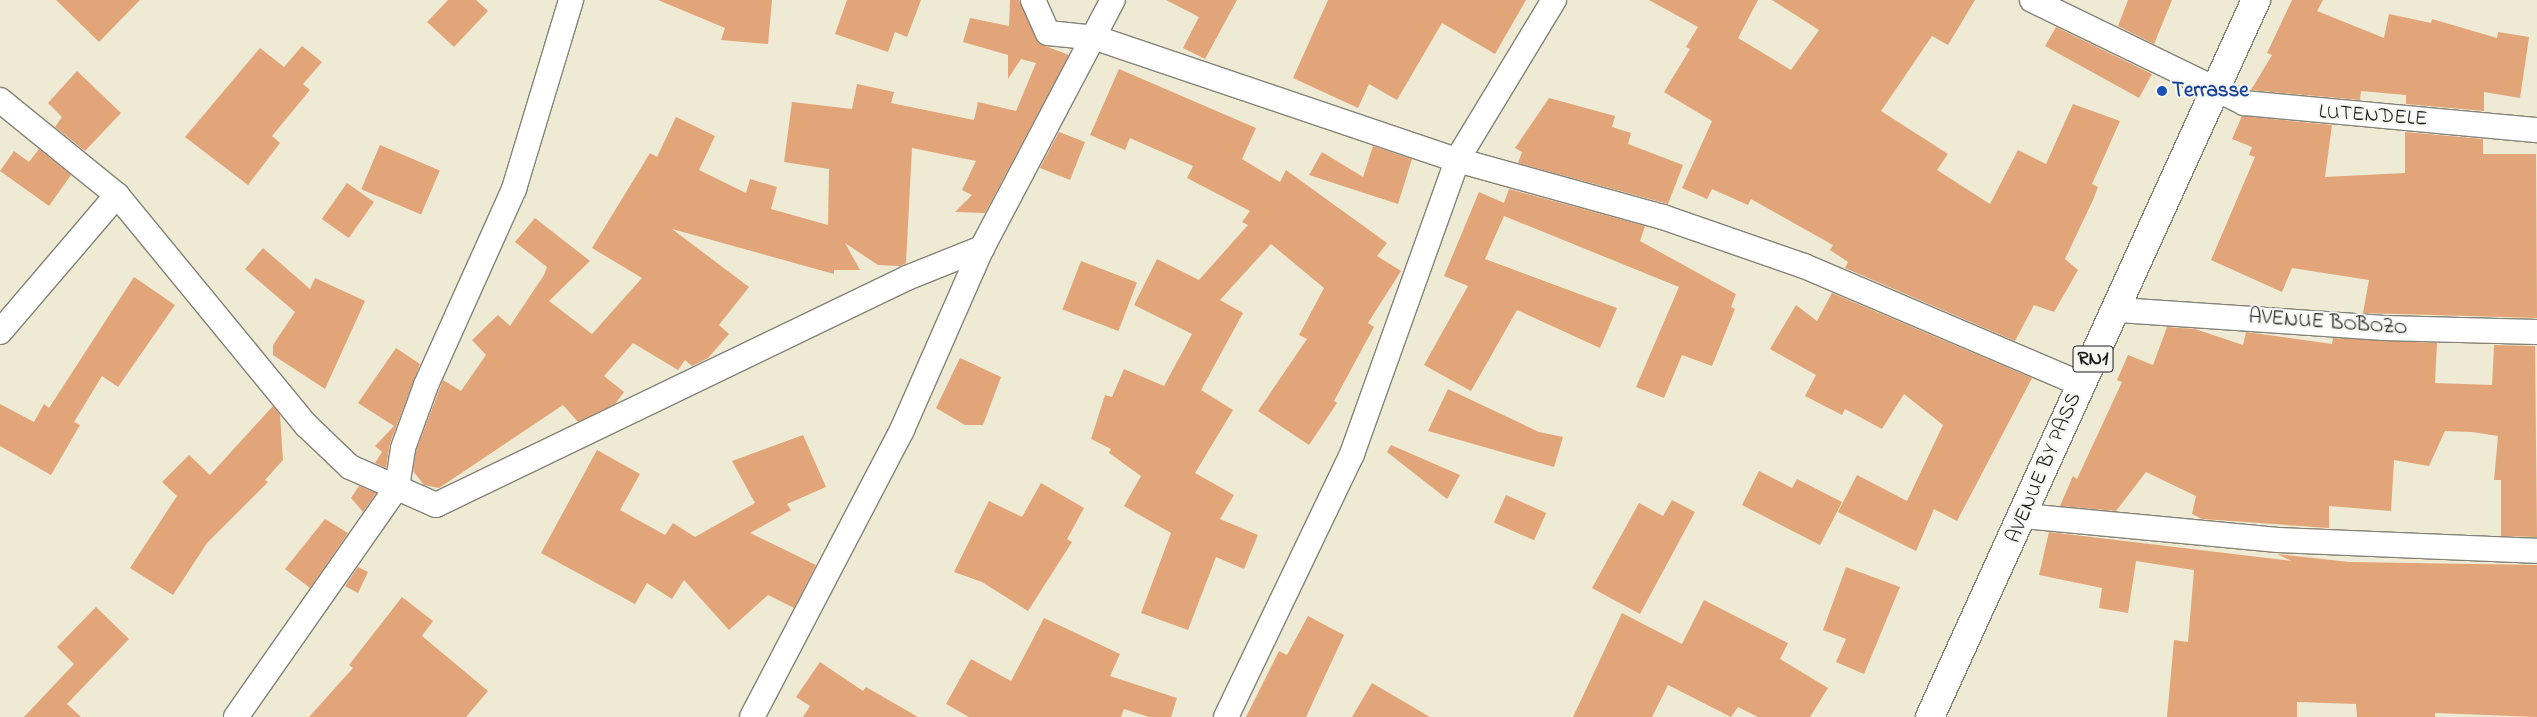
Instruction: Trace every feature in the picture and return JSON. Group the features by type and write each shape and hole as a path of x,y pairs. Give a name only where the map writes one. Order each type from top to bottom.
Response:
{"highway":[{"name":"AVENUE BY PASS","path":"1930,717 2024,516 2080,384 2119,310 2212,89 2256,0"}],"street":[{"path":"236,717 396,487 403,448 426,385 514,189 572,0"},
{"path":"1033,0 1048,33 1096,38 1457,160 1663,217 1804,266 2080,384"},
{"path":"752,717 902,430 982,248 1096,38 1114,0"},
{"path":"1226,717 1352,454 1457,160 1554,0"},
{"name":"LUTENDELE","path":"2032,0 2244,103 2283,110 2537,130"},
{"path":"0,100 117,195 306,425 350,467 436,505 908,278 982,248"},
{"path":"0,332 117,195"},
{"name":"AVENUE BOBOZO","path":"2119,310 2384,328 2537,332"},
{"path":"2024,516 2278,540 2537,551"}],"building":[{"path":"56,0 140,0 99,42"},
{"path":"448,0 476,0 488,11 454,47 427,22"},
{"path":"658,0 772,0 768,44 721,40 725,28"},
{"path":"847,0 921,0 907,37 895,32 888,52 835,34"},
{"path":"1010,0 1019,0 1040,44 1069,55 985,213 955,212 972,195 962,190 976,161 912,148 906,263 900,266 878,265 845,243 860,270 834,270 834,274 672,229 749,287 719,325 729,334 708,358 692,366 685,360 678,370 633,343 604,376 624,392 615,404 578,422 563,405 439,488 424,485 413,471 416,451 443,380 461,391 486,355 472,340 498,315 510,326 544,275 547,267 515,242 535,218 590,261 549,301 592,334 642,278 592,248 650,153 657,157 676,117 715,136 699,170 746,193 750,179 777,187 771,209 828,225 829,169 784,162 792,102 852,109 857,84 894,92 891,103 974,120 978,102 1016,111 1036,63 1021,59 1008,79 1008,55 963,42 970,18 1009,26"},
{"path":"1166,0 1237,0 1205,59 1183,48 1199,17"},
{"path":"1328,0 1526,0 1495,54 1442,23 1397,100 1369,84 1358,108 1293,78"},
{"path":"1649,0 1758,0 1738,38 1791,70 1819,30 1772,0 1975,0 1948,45 1932,36 1881,111 1948,154 1937,170 1990,204 2018,150 2046,164 2073,104 2120,121 2092,184 2098,187 2093,200 2065,259 2078,270 2054,312 2034,305 2015,341 1845,268 1848,262 1830,250 1833,245 1751,199 1748,205 1712,189 1707,199 1682,188 1712,121 1664,92 1690,49 1686,47 1698,27"},
{"path":"2128,0 2172,0 2154,44 2118,26"},
{"path":"2292,0 2323,0 2317,11 2384,38 2389,14 2431,23 2432,19 2497,38 2498,32 2529,37 2520,98 2484,92 2484,111 2406,104 2406,95 2361,91 2360,100 2251,90 2272,55 2267,53"},
{"path":"2056,27 2152,74 2139,98 2045,46"},
{"path":"302,46 322,62 303,84 310,90 272,136 280,143 248,185 185,137 260,48 284,67"},
{"path":"1119,69 1256,128 1242,159 1280,182 1286,170 1387,243 1377,256 1401,271 1368,323 1374,327 1334,401 1337,403 1309,445 1258,411 1307,339 1299,335 1324,288 1271,244 1220,300 1243,313 1201,390 1233,410 1195,473 1234,495 1220,519 1258,535 1244,569 1216,557 1188,630 1141,613 1171,533 1124,506 1141,476 1109,453 1111,449 1091,439 1105,395 1112,397 1124,369 1164,386 1192,334 1134,305 1157,259 1199,280 1248,225 1242,222 1250,211 1187,178 1193,166 1130,138 1125,150 1090,135"},
{"path":"77,71 121,113 85,151 55,127 62,117 48,103"},
{"path":"1549,98 1615,116 1612,127 1631,133 1628,144 1683,165 1668,204 1518,163 1522,152 1515,148"},
{"path":"2242,116 2332,125 2325,177 2405,173 2405,132 2483,139 2483,154 2536,154 2537,318 2363,313 2369,280 2292,268 2282,292 2211,260 2255,157 2249,155 2252,147 2232,139"},
{"path":"1059,132 1085,142 1070,180 1040,168"},
{"path":"380,145 440,170 421,215 361,189"},
{"path":"1373,146 1412,159 1398,204 1309,175 1322,152 1363,177"},
{"path":"39,149 71,175 49,206 0,171 14,151 29,162"},
{"path":"347,183 374,202 349,238 322,219"},
{"path":"1509,189 1645,226 1640,241 1736,294 1731,307 1735,309 1712,366 1682,355 1664,398 1636,387 1679,287 1504,216 1485,259 1617,308 1600,348 1517,310 1471,391 1424,365 1468,286 1444,276 1479,192 1504,203"},
{"path":"263,248 310,289 315,278 365,301 325,389 273,355 273,345 295,312 245,269"},
{"path":"1081,261 1137,283 1118,331 1062,310"},
{"path":"134,277 175,305 118,387 102,376 74,422 80,425 51,475 0,446 0,404 34,422 44,404 49,408"},
{"path":"1832,293 2032,378 1957,521 1934,509 1916,551 1838,512 1857,475 1907,501 1943,425 1904,394 1882,429 1845,409 1842,415 1805,396 1816,375 1770,349 1796,305 1817,321"},
{"path":"2167,327 2195,329 2243,345 2246,332 2332,344 2333,338 2437,343 2435,383 2492,385 2494,345 2535,346 2537,537 2501,536 2501,480 2494,480 2498,436 2472,432 2445,431 2429,466 2394,460 2391,511 2329,506 2329,528 2202,519 2192,514 2196,496 2146,472 2116,511 2060,506 2073,476 2077,479 2122,382 2117,380 2128,355 2153,365"},
{"path":"396,348 420,364 390,443 386,468 375,463 382,452 375,446 394,426 358,403"},
{"path":"960,358 1001,377 983,425 965,425 936,408"},
{"path":"1448,389 1539,432 1563,437 1554,467 1428,431"},
{"path":"273,406 280,415 283,460 265,480 268,482 207,543 173,595 130,568 177,496 162,482 189,455 210,475"},
{"path":"803,435 826,487 787,504 791,510 750,533 816,565 794,608 768,595 729,630 684,580 672,599 647,583 635,604 541,553 597,450 640,474 620,510 665,535 673,523 695,537 755,503 732,461"},
{"path":"1391,445 1460,475 1447,499 1387,452"},
{"path":"1759,471 1792,488 1797,479 1842,502 1820,545 1742,505"},
{"path":"1041,483 1084,508 1067,539 1072,542 1028,611 982,582 954,572 989,501 1022,517"},
{"path":"359,486 376,493 363,512 351,498"},
{"path":"1506,495 1546,513 1534,540 1494,522"},
{"path":"1672,500 1695,512 1640,614 1592,588 1639,503 1663,516"},
{"path":"325,519 348,533 310,588 285,569"},
{"path":"2049,532 2292,561 2277,554 2349,562 2537,565 2537,717 2435,713 2435,717 2357,717 2356,704 2297,702 2297,717 2167,717 2174,640 2188,642 2194,570 2136,561 2128,613 2099,608 2102,588 2039,575"},
{"path":"358,567 368,572 358,593 345,586"},
{"path":"1846,567 1900,587 1864,674 1836,662 1846,639 1823,630"},
{"path":"402,597 433,621 422,636 488,691 466,717 309,717 353,668 349,665"},
{"path":"1704,600 1788,643 1780,659 1828,688 1810,717 1758,717 1738,707 1731,717 1668,685 1652,717 1573,717 1622,613 1682,644"},
{"path":"96,607 129,639 67,704 81,717 24,717 74,664 57,647"},
{"path":"1308,616 1344,635 1306,717 1246,717 1279,651 1287,655"},
{"path":"1044,618 1120,654 1110,676 1177,698 1171,717 1149,717 1124,709 1121,717 969,717 946,704 971,659 1011,681"},
{"path":"820,662 863,691 866,687 918,717 803,717 810,706 796,697"},
{"path":"1372,683 1430,717 1352,717"}],"place":[{"name":"Terrasse","path":"2162,91"}]}
